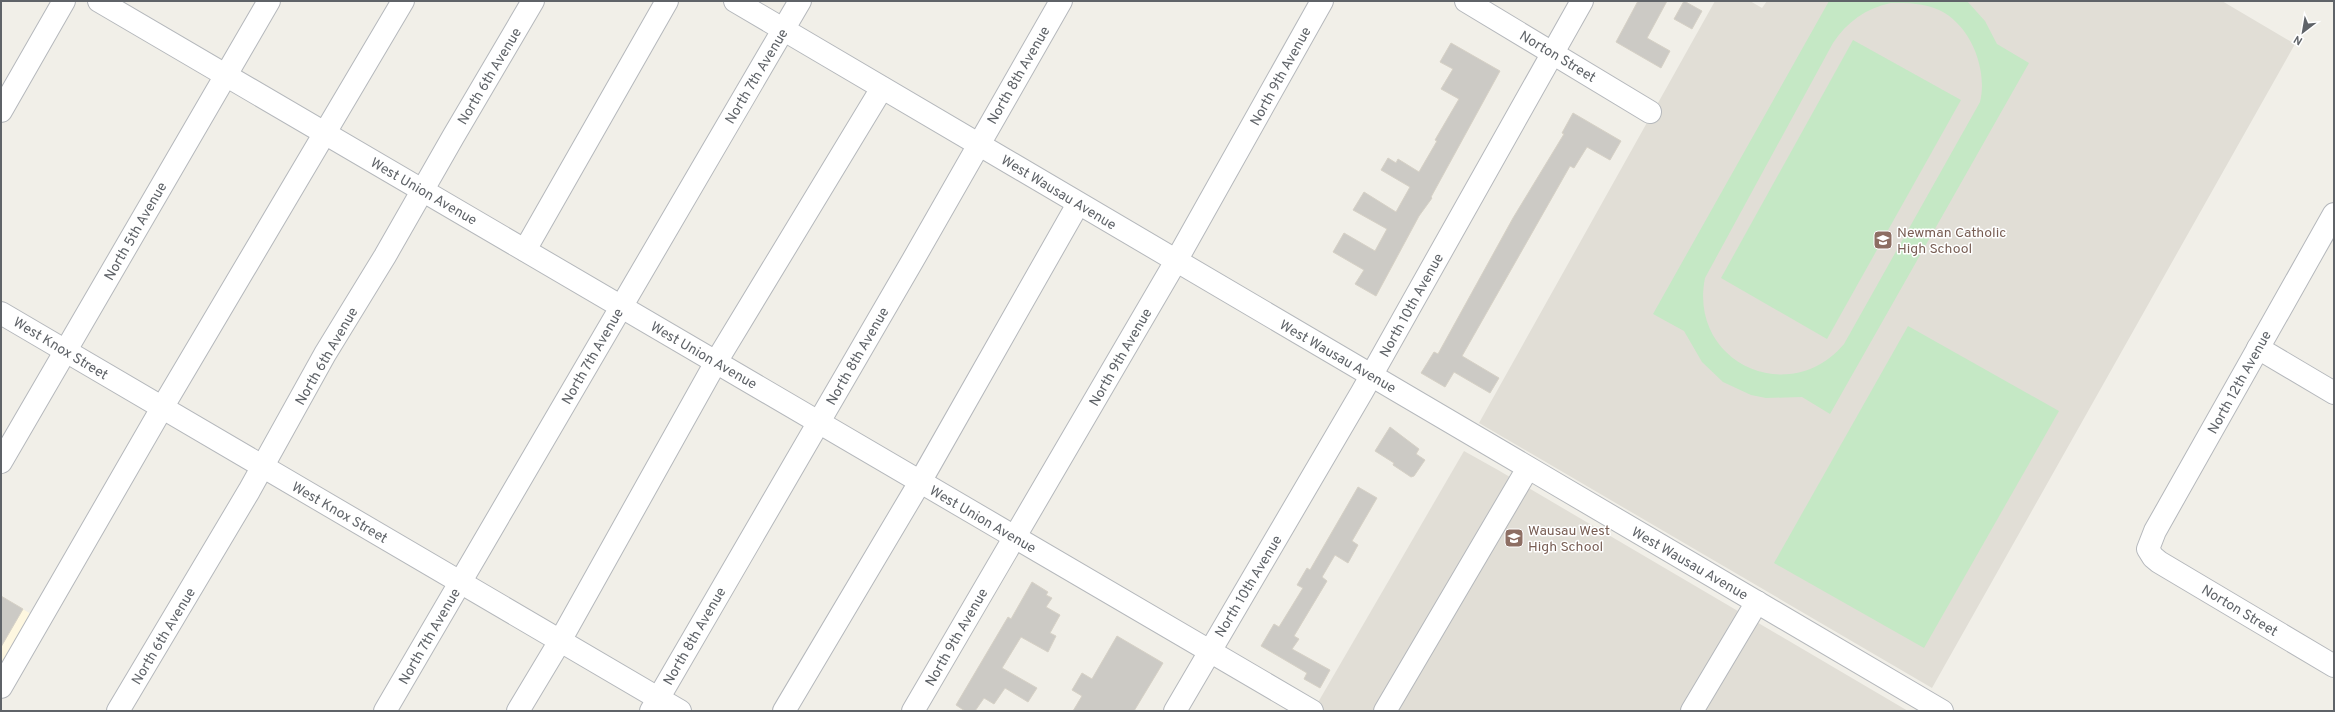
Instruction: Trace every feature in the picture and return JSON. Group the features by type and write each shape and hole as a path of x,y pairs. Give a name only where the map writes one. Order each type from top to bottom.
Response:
{"street":[{"path":"1,111 64,1"},
{"name":"West Union Avenue","path":"99,1 1310,710"},
{"name":"North 5th Avenue","path":"1,462 64,351 269,1"},
{"path":"1,688 162,408 403,1"},
{"name":"North 6th Avenue","path":"118,711 263,467 325,354 423,191 534,1"},
{"path":"525,250 667,1"},
{"name":"West Wausau Avenue","path":"735,1 1942,711"},
{"name":"North 7th Avenue","path":"385,711 800,1"},
{"name":"North 8th Avenue","path":"655,705 1062,1"},
{"name":"North 9th Avenue","path":"913,711 1176,261 1322,1"},
{"name":"Norton Street","path":"1466,1 1650,112"},
{"name":"North 10th Avenue","path":"1175,711 1371,376 1582,1"},
{"path":"518,711 560,641 716,362 882,88"},
{"path":"784,711 920,482 1078,204"},
{"name":"North 12th Avenue","path":"2149,552 2149,543 2155,531 2334,214"},
{"name":"West Knox Street","path":"1,313 560,641 655,705 680,711"},
{"path":"2258,348 2334,393"},
{"path":"1385,711 1528,468"},
{"name":"Norton Street","path":"2149,552 2159,562 2334,666"},
{"path":"1692,711 1757,602"}],"shaded area":[{"name":"Newman Catholic High School","path":"1715,1 1750,1 1762,8 1767,1 2222,1 2295,44 1932,688 1479,423"},
{"name":"Wausau West High School","path":"1464,451 1498,470 1908,711 1313,711"},
{"path":"1,596 36,617 1,676"}],"green space":[{"path":"1829,1 1967,1 1985,21 1997,44 2029,63 1830,414 1802,397 1766,398 1751,395 1723,382 1702,362 1684,331 1653,314","holes":["1891,3 1928,6 1939,10 1960,26 1968,37 1979,63 1982,89 1980,102 1844,344 1822,363 1797,373 1771,374 1748,367 1727,353 1712,333 1704,308 1705,278 1838,35 1851,22 1865,12"]},
{"path":"1853,40 1961,100 1827,339 1721,278"},
{"path":"1908,326 2059,411 1924,648 1774,563"}],"building":[{"path":"1638,1 1667,1 1647,38 1670,51 1661,68 1616,42"},
{"path":"1684,1 1702,11 1692,29 1674,19"},
{"path":"1451,43 1500,71 1431,197 1432,198 1419,216 1376,296 1355,284 1364,270 1333,252 1344,233 1375,251 1387,229 1353,210 1364,192 1396,212 1410,187 1381,170 1388,158 1396,163 1398,159 1419,172 1437,141 1435,140 1459,99 1441,89 1453,69 1440,62"},
{"path":"1573,113 1621,141 1610,160 1587,147 1574,168 1570,166 1462,356 1499,378 1490,393 1454,372 1445,387 1421,373 1434,352 1438,354 1513,218 1564,134 1562,133"},
{"path":"1390,427 1419,449 1416,454 1425,460 1414,476 1411,477 1393,465 1394,463 1375,451"},
{"path":"1358,487 1377,498 1352,541 1358,545 1348,563 1335,555 1322,577 1327,581 1294,636 1299,639 1292,649 1330,670 1320,688 1304,679 1307,673 1261,646 1274,624 1279,627 1303,588 1297,585 1307,568 1310,570"},
{"path":"1032,582 1048,592 1046,595 1052,598 1046,607 1060,615 1050,633 1056,636 1048,652 1021,637 1002,668 1037,688 1028,702 1005,688 994,704 984,698 975,711 965,711 956,705 1008,617 1011,619"},
{"path":"1,596 23,609 1,647"},
{"path":"1117,636 1163,663 1134,711 1073,711 1082,696 1072,690 1082,673 1092,679"}],"place":[{"name":"Newman Catholic High School","path":"1883,240"},
{"name":"Wausau West High School","path":"1514,538"}]}
